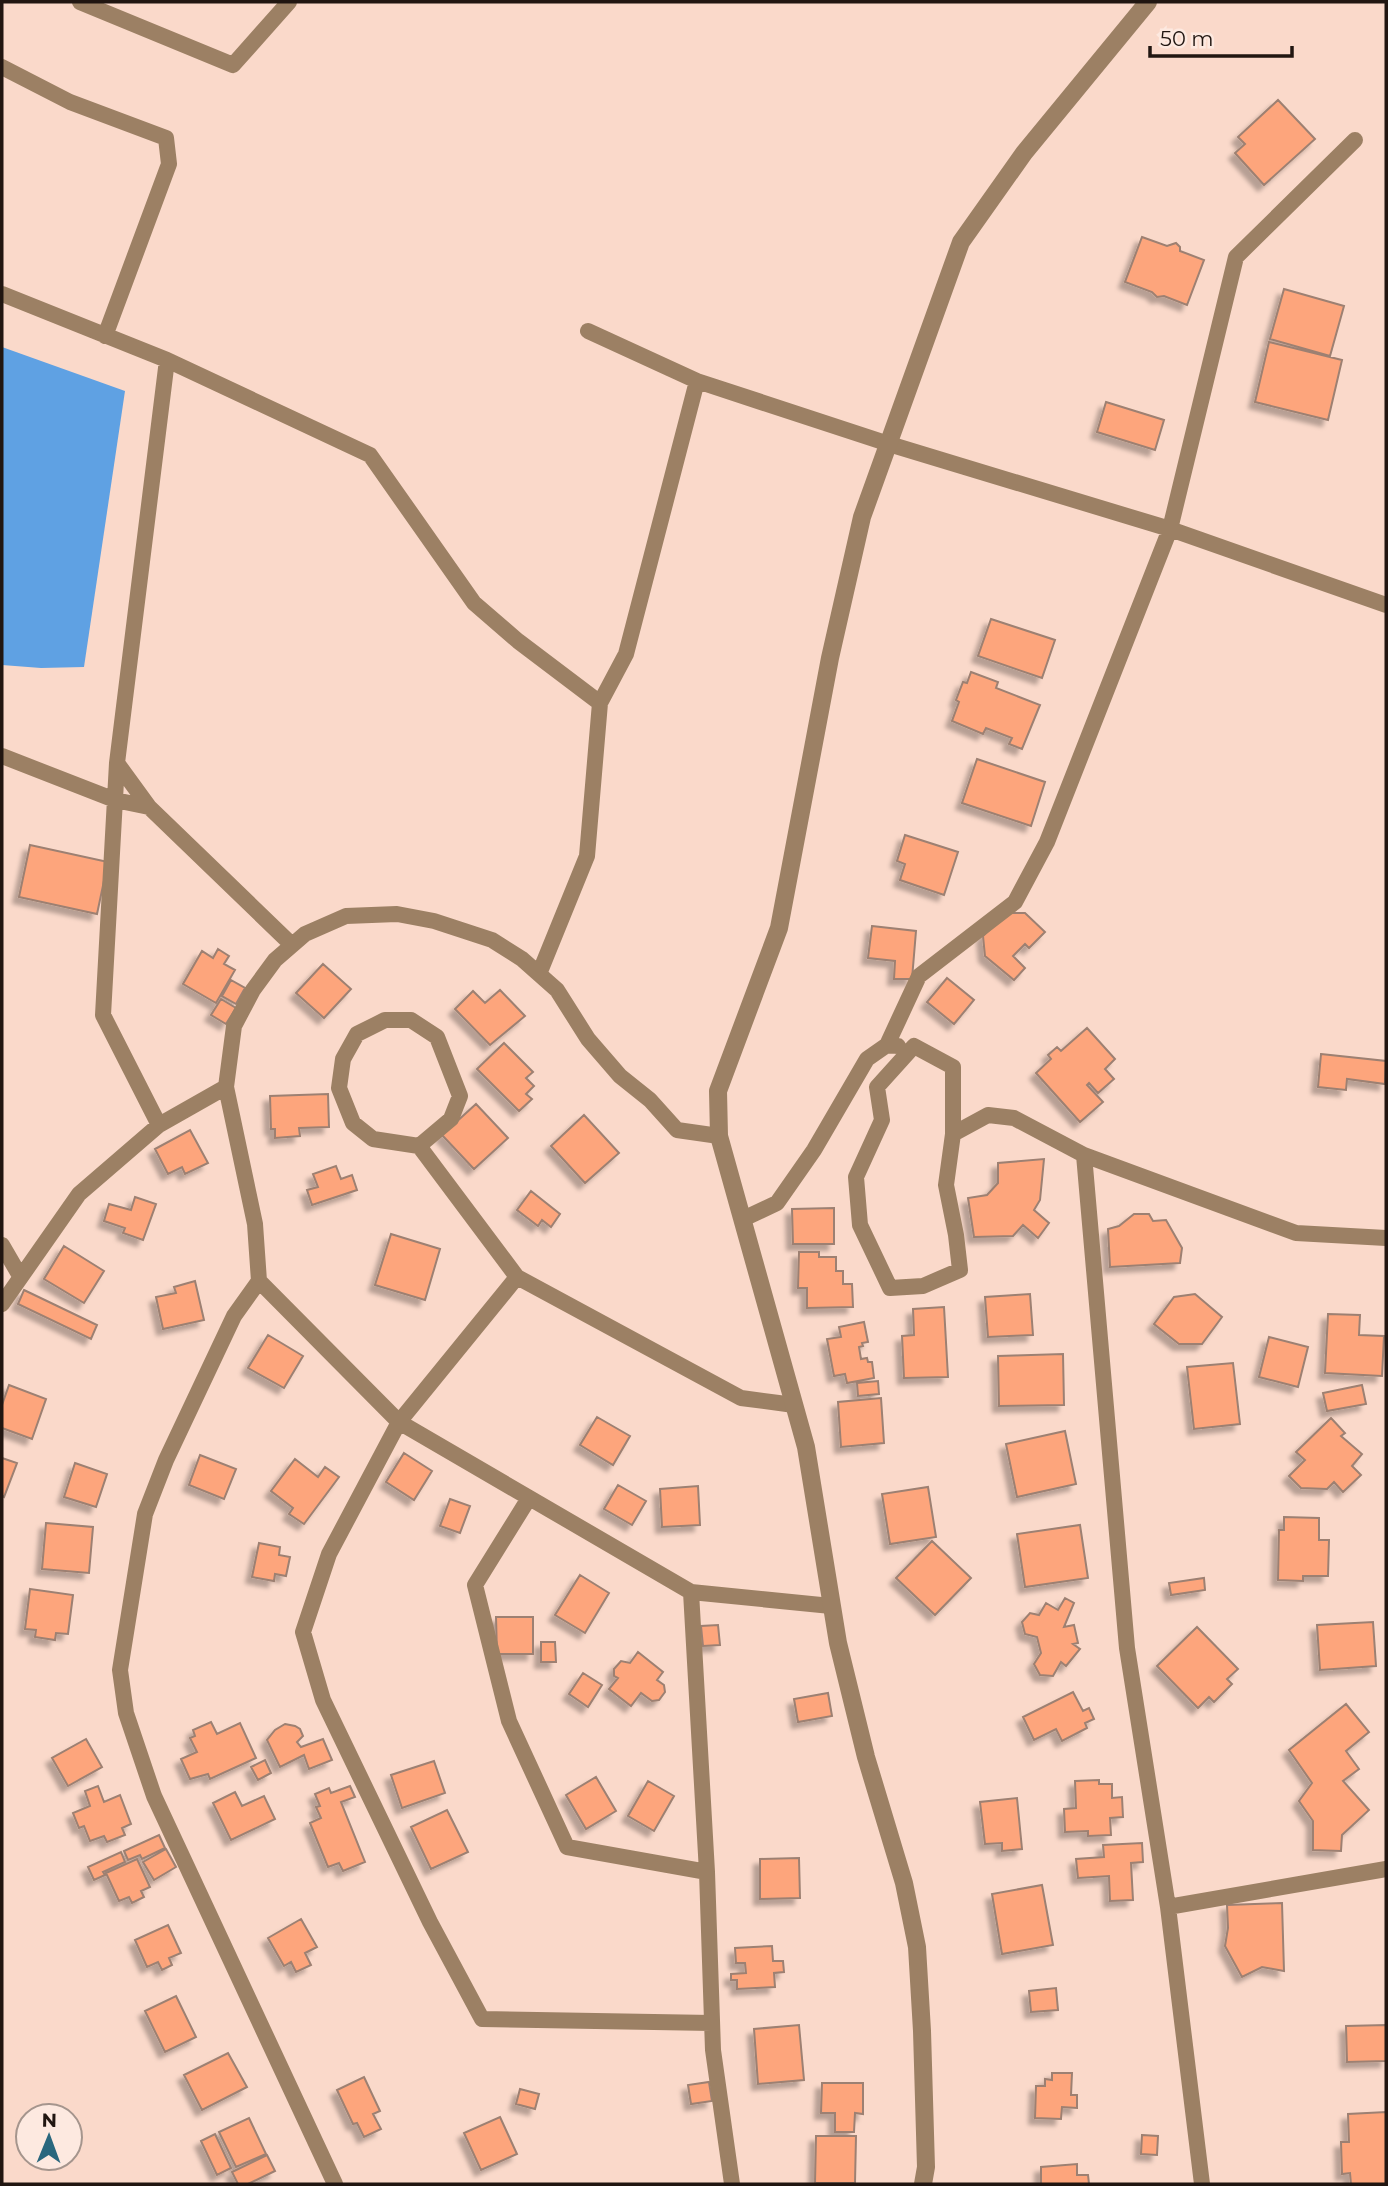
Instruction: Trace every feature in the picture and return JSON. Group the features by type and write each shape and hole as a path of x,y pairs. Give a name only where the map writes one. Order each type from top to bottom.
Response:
{"street":[{"path":"80,2 233,65 289,2"},
{"path":"923,2184 926,2167 924,2072 917,1947 904,1883 866,1757 831,1606 806,1447 719,1136 718,1091 779,928 830,658 859,529 961,242 1024,153 1148,2"},
{"path":"2,67 70,102 166,138 169,164 105,336"},
{"path":"743,1219 777,1203 814,1150 867,1059 887,1045 919,976 1015,902 1047,842 1170,529 1236,257 1355,140"},
{"path":"2,294 167,360 370,455 474,603 600,703"},
{"path":"588,331 697,381 889,444 1170,529 1386,605"},
{"path":"159,1125 103,1016 117,763 167,360"},
{"path":"539,974 587,856 600,703 626,654 697,381"},
{"path":"2,756 115,800 149,807"},
{"path":"117,763 149,807 291,944"},
{"path":"335,2184 154,1796 126,1713 120,1671 145,1514 166,1460 234,1316 259,1281 255,1224 226,1087 234,1026 253,990 275,960 305,934 346,916 397,914 434,921 492,940 522,959 557,990 588,1039 620,1076 650,1100 677,1130 719,1136"},
{"path":"419,1146 451,1119 460,1096 451,1067 437,1037 411,1020 385,1020 356,1034 343,1059 339,1088 353,1123 373,1139 419,1146 517,1277 741,1398 794,1405"},
{"path":"887,1045 914,1046 953,1067 953,1134 946,1185 960,1270 923,1286 890,1288 860,1225 856,1177 882,1120 877,1087 914,1046"},
{"path":"2,1304 79,1194 159,1125 226,1087"},
{"path":"953,1134 988,1115 1014,1118 1084,1155 1296,1233 1386,1238"},
{"path":"1084,1155 1127,1648 1168,1907 1202,2184"},
{"path":"2,1245 20,1276"},
{"path":"517,1277 399,1422 329,1554 303,1632 323,1700 430,1922 482,2019 712,2023"},
{"path":"259,1281 399,1422 691,1592 831,1606"},
{"path":"529,1497 475,1585 509,1721 567,1847 707,1872"},
{"path":"691,1592 707,1872 713,2050 732,2184"},
{"path":"1168,1907 1386,1869"}],"water":[{"path":"2,347 125,391 84,667 2,665"}],"building":[{"path":"1278,100 1315,139 1264,185 1235,153 1245,144 1238,137"},
{"path":"1142,237 1167,246 1176,243 1180,251 1204,260 1187,305 1164,296 1157,297 1152,292 1125,282"},
{"path":"1284,289 1344,306 1330,356 1270,339"},
{"path":"1269,342 1342,360 1328,420 1255,402"},
{"path":"1106,402 1164,420 1155,450 1097,432"},
{"path":"991,619 1055,640 1042,678 978,656"},
{"path":"971,672 998,682 996,688 1040,705 1022,749 1009,744 1012,738 986,728 983,734 952,721 959,702 956,700 963,682 967,683"},
{"path":"977,759 1045,782 1031,826 962,803"},
{"path":"905,835 958,852 944,895 900,880 905,864 897,861"},
{"path":"30,845 108,862 97,914 19,897"},
{"path":"1007,913 1025,913 1045,932 1029,948 1025,944 1013,956 1025,968 1014,980 985,956 983,936"},
{"path":"872,926 916,931 912,979 894,979 895,961 868,958"},
{"path":"218,949 229,956 224,964 235,970 216,1003 183,984 202,951 213,958"},
{"path":"323,964 351,989 324,1018 296,993"},
{"path":"947,978 974,1000 954,1024 927,1002"},
{"path":"231,980 245,988 236,1004 222,996"},
{"path":"500,990 525,1016 490,1045 455,1009 473,991 485,1003"},
{"path":"221,999 236,1008 226,1024 211,1015"},
{"path":"1087,1028 1115,1059 1105,1069 1114,1079 1098,1093 1089,1083 1087,1085 1103,1102 1080,1122 1036,1073 1051,1059 1048,1055 1057,1047 1061,1051"},
{"path":"504,1043 533,1072 526,1078 534,1086 526,1094 532,1099 519,1111 477,1069"},
{"path":"1321,1054 1386,1061 1385,1084 1347,1079 1346,1090 1318,1087"},
{"path":"328,1094 329,1127 299,1128 300,1136 275,1138 275,1129 271,1129 270,1096"},
{"path":"476,1104 508,1138 474,1169 442,1135"},
{"path":"584,1115 619,1153 585,1183 551,1146"},
{"path":"190,1130 208,1163 185,1174 182,1167 168,1174 155,1149"},
{"path":"1044,1159 1040,1200 1034,1210 1049,1223 1038,1238 1023,1225 1013,1236 974,1237 968,1198 987,1195 998,1183 998,1163"},
{"path":"336,1166 341,1179 352,1175 357,1190 312,1205 307,1190 318,1187 313,1174"},
{"path":"531,1191 560,1214 551,1227 542,1220 538,1226 517,1210"},
{"path":"135,1197 156,1204 143,1240 123,1233 125,1228 104,1221 109,1204 131,1210"},
{"path":"834,1208 834,1244 793,1244 792,1209"},
{"path":"1134,1214 1149,1214 1153,1221 1166,1220 1182,1248 1180,1263 1110,1267 1108,1229 1119,1226"},
{"path":"391,1234 440,1249 425,1300 375,1285"},
{"path":"64,1246 104,1271 84,1303 44,1279"},
{"path":"799,1252 819,1252 819,1257 836,1257 836,1271 843,1271 843,1284 852,1284 853,1307 807,1308 807,1288 798,1288"},
{"path":"195,1281 204,1320 163,1329 156,1297 176,1293 174,1287"},
{"path":"24,1290 97,1325 91,1339 18,1304"},
{"path":"1030,1294 1033,1335 988,1337 985,1297"},
{"path":"1195,1294 1222,1317 1202,1344 1179,1344 1154,1324 1174,1297"},
{"path":"944,1307 948,1377 904,1378 902,1336 914,1335 913,1309"},
{"path":"1328,1314 1360,1315 1359,1335 1384,1336 1382,1376 1325,1373"},
{"path":"864,1322 868,1342 859,1347 861,1359 867,1358 868,1362 872,1362 874,1378 847,1383 845,1374 834,1376 827,1339 841,1337 839,1327"},
{"path":"268,1335 303,1356 284,1388 248,1368"},
{"path":"1269,1337 1308,1347 1298,1387 1259,1377"},
{"path":"1063,1354 1064,1405 999,1406 998,1356"},
{"path":"1233,1363 1240,1424 1194,1429 1187,1367"},
{"path":"878,1381 879,1394 858,1396 857,1383"},
{"path":"9,1385 46,1399 32,1439 2,1428 2,1405"},
{"path":"1362,1385 1366,1404 1327,1411 1323,1393"},
{"path":"881,1398 884,1443 841,1447 838,1402"},
{"path":"597,1417 630,1436 613,1465 580,1445"},
{"path":"1331,1418 1345,1433 1341,1436 1362,1454 1352,1466 1361,1475 1343,1492 1334,1482 1327,1489 1301,1488 1289,1476 1305,1460 1296,1452"},
{"path":"1065,1431 1076,1484 1017,1497 1006,1444"},
{"path":"404,1453 432,1471 414,1500 386,1482"},
{"path":"200,1455 236,1469 224,1499 189,1485"},
{"path":"2,1458 17,1463 4,1497 2,1496"},
{"path":"295,1459 318,1477 325,1467 339,1477 304,1524 289,1514 293,1508 271,1491"},
{"path":"75,1463 107,1474 96,1507 64,1497"},
{"path":"618,1485 646,1501 632,1525 604,1509"},
{"path":"698,1486 700,1525 662,1527 660,1489"},
{"path":"928,1487 936,1537 890,1544 882,1494"},
{"path":"450,1499 470,1506 460,1533 440,1526"},
{"path":"1284,1517 1319,1518 1319,1540 1329,1540 1328,1576 1303,1576 1303,1581 1278,1580 1279,1530 1284,1530"},
{"path":"46,1523 93,1527 89,1573 42,1569"},
{"path":"1080,1525 1088,1578 1025,1587 1017,1534"},
{"path":"932,1541 971,1578 935,1615 896,1578"},
{"path":"259,1543 280,1547 279,1555 290,1557 286,1576 275,1574 274,1581 252,1577"},
{"path":"580,1575 609,1593 585,1633 555,1615"},
{"path":"1204,1578 1205,1590 1171,1595 1169,1583"},
{"path":"30,1589 73,1595 68,1634 56,1633 55,1640 35,1637 36,1630 25,1629"},
{"path":"1065,1598 1074,1603 1064,1627 1074,1625 1078,1643 1073,1644 1080,1649 1066,1666 1061,1662 1053,1676 1040,1675 1034,1664 1041,1653 1037,1637 1025,1634 1022,1622 1030,1613 1039,1615 1046,1603 1058,1610"},
{"path":"496,1617 533,1617 533,1654 497,1654"},
{"path":"1373,1622 1376,1666 1320,1670 1317,1625"},
{"path":"718,1625 720,1645 703,1646 701,1626"},
{"path":"1197,1627 1238,1669 1227,1679 1232,1684 1214,1702 1209,1697 1198,1708 1157,1666"},
{"path":"541,1642 555,1642 556,1662 541,1662"},
{"path":"638,1652 663,1672 657,1680 664,1685 665,1692 659,1700 652,1701 641,1693 631,1706 609,1689 618,1678 614,1676 614,1669 621,1661 630,1663"},
{"path":"583,1673 602,1685 588,1707 569,1694"},
{"path":"1073,1692 1083,1711 1089,1708 1094,1719 1085,1723 1087,1728 1062,1741 1056,1729 1034,1740 1023,1717"},
{"path":"828,1693 832,1716 798,1722 794,1699"},
{"path":"1346,1704 1369,1732 1346,1751 1359,1769 1343,1781 1369,1810 1342,1835 1341,1851 1313,1850 1313,1821 1299,1801 1312,1783 1289,1750"},
{"path":"211,1722 217,1734 240,1723 256,1758 210,1779 208,1774 190,1779 181,1759 197,1752 190,1738 195,1736 193,1730"},
{"path":"285,1724 300,1729 303,1736 297,1742 301,1747 323,1739 332,1760 309,1769 304,1755 280,1767 267,1740 275,1730"},
{"path":"86,1739 102,1767 68,1786 52,1758"},
{"path":"265,1760 271,1773 258,1780 251,1767"},
{"path":"434,1761 445,1793 402,1808 391,1775"},
{"path":"596,1777 616,1811 586,1829 566,1795"},
{"path":"1099,1780 1099,1784 1112,1784 1112,1798 1122,1797 1123,1817 1110,1818 1111,1835 1088,1836 1088,1831 1065,1832 1064,1809 1076,1808 1075,1781"},
{"path":"648,1781 674,1796 654,1831 628,1816"},
{"path":"98,1786 104,1802 120,1795 131,1824 122,1828 125,1835 107,1842 104,1836 90,1841 84,1826 79,1828 73,1813 90,1806 85,1791"},
{"path":"350,1786 355,1797 341,1802 365,1862 343,1871 339,1863 328,1867 310,1823 321,1818 316,1807 320,1806 315,1794 329,1788 331,1793"},
{"path":"235,1792 242,1806 264,1796 275,1819 231,1840 213,1803"},
{"path":"1017,1798 1022,1849 1002,1851 1002,1843 985,1844 980,1802"},
{"path":"447,1810 468,1852 431,1869 411,1827"},
{"path":"159,1835 165,1848 142,1859 140,1855 128,1860 124,1851"},
{"path":"1142,1843 1143,1862 1131,1863 1133,1900 1110,1901 1109,1876 1078,1878 1076,1859 1104,1857 1103,1845"},
{"path":"166,1849 176,1867 154,1880 143,1862"},
{"path":"121,1852 125,1862 103,1872 105,1875 94,1880 88,1867"},
{"path":"799,1858 800,1898 760,1899 760,1859"},
{"path":"137,1859 150,1887 141,1891 144,1897 132,1903 129,1897 119,1901 106,1873"},
{"path":"1042,1885 1053,1945 1002,1954 992,1894"},
{"path":"1282,1903 1284,1971 1262,1967 1242,1977 1225,1946 1228,1928 1227,1905"},
{"path":"301,1919 317,1947 305,1953 311,1965 296,1972 291,1962 284,1966 268,1938"},
{"path":"168,1925 181,1953 169,1958 172,1965 162,1970 158,1962 147,1967 135,1940"},
{"path":"772,1946 773,1961 783,1961 784,1972 774,1973 775,1987 737,1989 737,1980 731,1980 731,1974 746,1973 745,1963 736,1963 735,1948"},
{"path":"1056,1988 1058,2010 1031,2012 1029,1991"},
{"path":"176,1996 196,2037 165,2052 145,2011"},
{"path":"799,2025 804,2080 758,2084 754,2029"},
{"path":"1386,2025 1386,2061 1347,2062 1346,2026"},
{"path":"228,2053 247,2087 202,2110 184,2075"},
{"path":"1052,2073 1072,2073 1071,2095 1077,2095 1077,2108 1062,2107 1061,2119 1035,2118 1036,2086 1045,2086 1045,2079 1052,2080"},
{"path":"364,2077 380,2111 373,2114 381,2129 364,2137 357,2123 353,2124 337,2090"},
{"path":"709,2082 712,2101 691,2104 688,2085"},
{"path":"822,2083 863,2083 863,2114 855,2113 854,2132 835,2132 835,2113 821,2113"},
{"path":"520,2089 539,2094 535,2109 516,2104"},
{"path":"1386,2112 1386,2184 1351,2184 1350,2173 1342,2174 1341,2142 1349,2142 1348,2114"},
{"path":"500,2117 517,2154 481,2170 464,2133"},
{"path":"249,2118 266,2154 236,2167 219,2132"},
{"path":"215,2134 231,2168 217,2175 201,2141"},
{"path":"1142,2135 1158,2136 1157,2155 1141,2154"},
{"path":"816,2136 856,2136 855,2183 815,2183"},
{"path":"267,2155 275,2171 248,2184 238,2184 232,2172"},
{"path":"1077,2164 1077,2175 1088,2175 1089,2184 1041,2184 1041,2167"}]}
